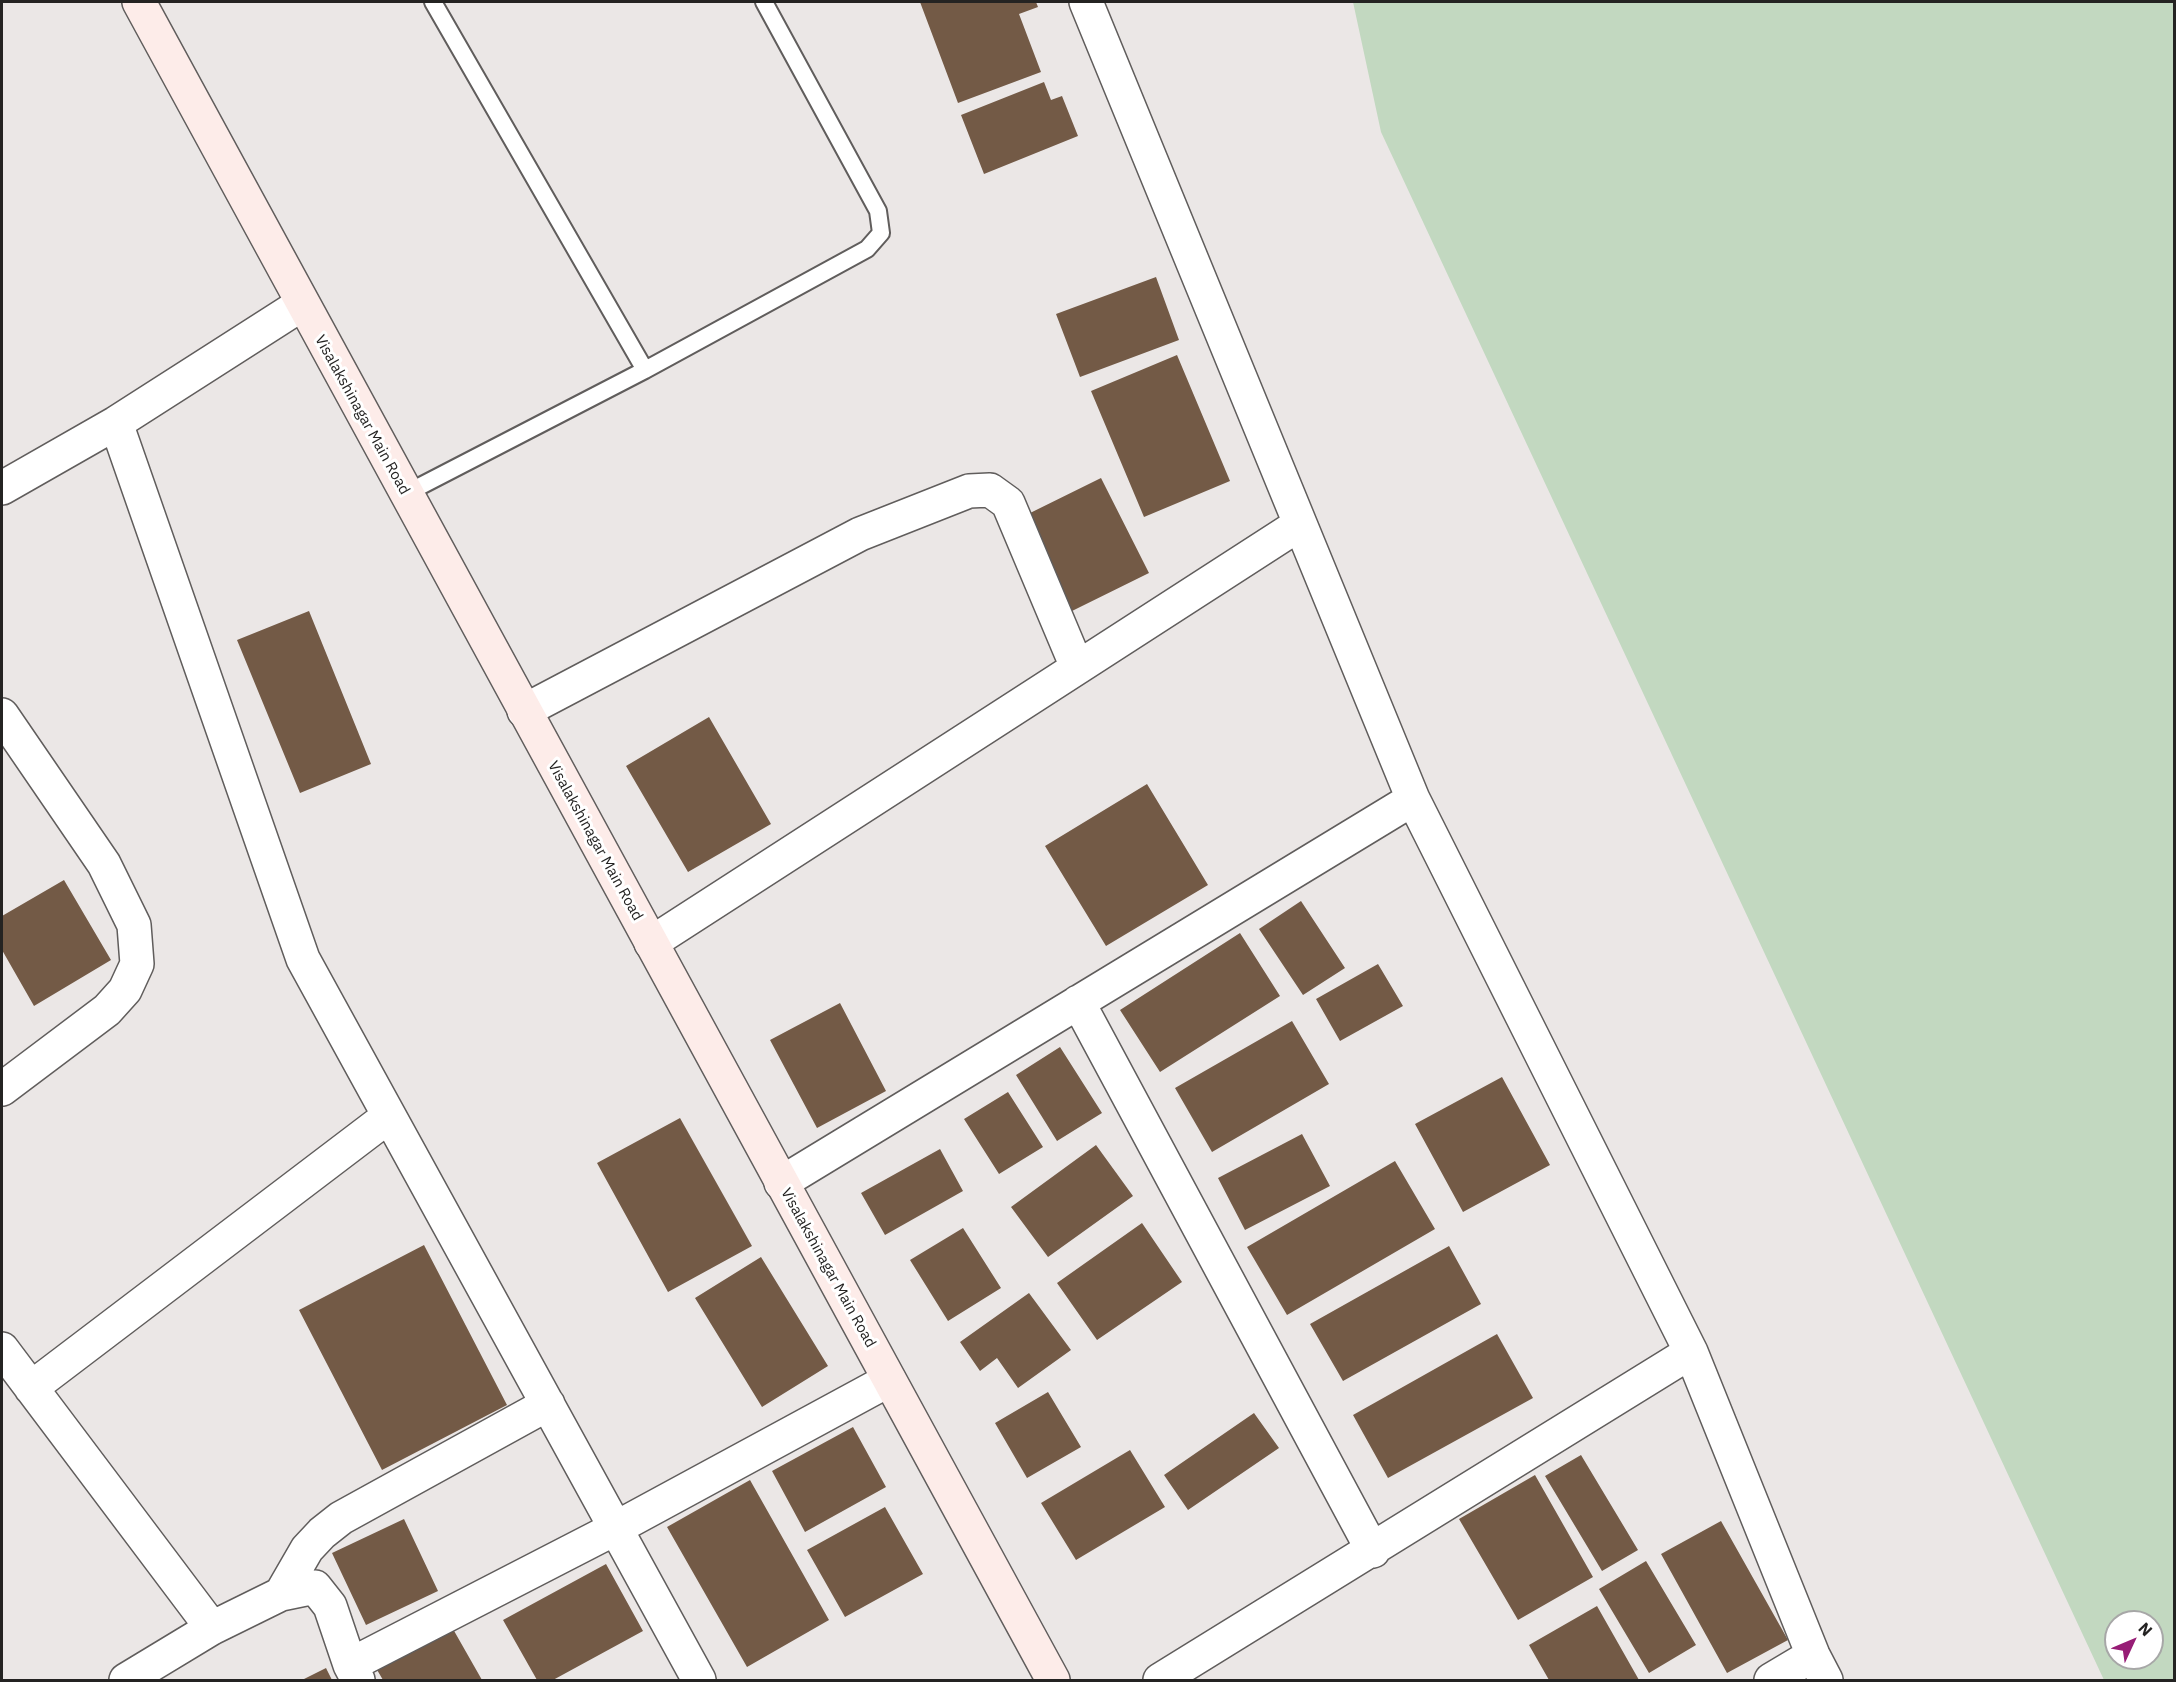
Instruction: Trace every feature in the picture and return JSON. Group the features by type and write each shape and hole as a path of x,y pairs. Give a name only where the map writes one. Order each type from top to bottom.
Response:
{"street":[{"name":"Visalakshinagar Main Road","path":"139,2 1053,1680"},
{"path":"1086,2 1413,799 1691,1352 1820,1668 1771,1680"},
{"path":"2,488 116,423 302,304"},
{"path":"116,423 303,959 699,1680"},
{"path":"524,711 860,534 969,491 990,490 1008,503 1077,667"},
{"path":"651,943 1300,524"},
{"path":"2,715 104,864 134,925 137,964 125,990 107,1010 2,1089"},
{"path":"782,1183 1413,799"},
{"path":"1077,1002 1373,1551"},
{"path":"31,1388 389,1116"},
{"path":"2,1349 212,1628"},
{"path":"1160,1680 1373,1551 1691,1352"},
{"path":"126,1680 212,1628 281,1594 315,1587 330,1606 354,1672 889,1380"},
{"path":"281,1594 306,1549 321,1533 341,1518 548,1404"}],"lane":[{"path":"433,2 645,370"},
{"path":"405,494 645,370 867,249 880,233 878,211 764,2"}],"green space":[{"path":"1353,2 2174,2 2174,1680 2104,1680 1381,132"}],"building":[{"path":"920,2 1036,2 1038,7 1019,14 1041,72 958,103"},
{"path":"1044,82 1051,100 1062,96 1078,136 984,174 961,115"},
{"path":"1156,277 1179,340 1080,377 1056,314"},
{"path":"1177,355 1230,481 1144,517 1091,391"},
{"path":"1101,478 1149,573 1072,611 1024,516"},
{"path":"309,611 371,764 300,793 237,640"},
{"path":"709,717 771,824 688,872 626,766"},
{"path":"1147,784 1208,885 1106,946 1045,846"},
{"path":"64,880 111,960 34,1006 2,950 2,916"},
{"path":"1301,901 1345,968 1303,995 1259,929"},
{"path":"1240,933 1280,996 1160,1072 1120,1010"},
{"path":"1378,964 1403,1006 1340,1041 1316,999"},
{"path":"840,1003 886,1091 817,1128 770,1040"},
{"path":"1292,1021 1329,1084 1212,1152 1175,1088"},
{"path":"1060,1047 1102,1113 1057,1141 1016,1075"},
{"path":"1502,1077 1550,1165 1463,1212 1415,1124"},
{"path":"1008,1092 1043,1147 999,1174 964,1119"},
{"path":"680,1118 752,1246 668,1292 597,1163"},
{"path":"1302,1134 1330,1186 1245,1230 1218,1178"},
{"path":"1096,1145 1133,1196 1048,1257 1011,1207"},
{"path":"940,1149 963,1191 885,1235 861,1193"},
{"path":"1395,1161 1435,1229 1287,1315 1247,1247"},
{"path":"1142,1223 1182,1282 1097,1340 1057,1283"},
{"path":"963,1228 1001,1288 948,1321 910,1260"},
{"path":"424,1245 507,1405 382,1470 299,1310"},
{"path":"1449,1246 1481,1304 1343,1381 1310,1324"},
{"path":"761,1257 828,1366 762,1407 695,1298"},
{"path":"1029,1293 1071,1350 1018,1388 997,1358 980,1371 960,1342"},
{"path":"1497,1334 1533,1398 1388,1478 1353,1415"},
{"path":"1048,1392 1081,1447 1027,1478 995,1423"},
{"path":"1254,1413 1279,1448 1188,1510 1164,1475"},
{"path":"853,1427 886,1487 805,1532 772,1471"},
{"path":"1130,1450 1165,1507 1076,1560 1041,1503"},
{"path":"1581,1455 1638,1550 1602,1571 1545,1476"},
{"path":"1535,1475 1593,1577 1518,1620 1459,1519"},
{"path":"750,1480 829,1620 747,1667 667,1527"},
{"path":"885,1507 923,1574 845,1617 807,1550"},
{"path":"404,1519 438,1591 366,1625 332,1553"},
{"path":"1721,1521 1788,1640 1727,1673 1661,1554"},
{"path":"1646,1561 1696,1645 1649,1673 1599,1589"},
{"path":"606,1564 643,1631 553,1680 537,1680 503,1620"},
{"path":"1597,1606 1639,1680 1549,1680 1529,1645"},
{"path":"449,1622 482,1680 383,1680 373,1663"},
{"path":"326,1668 332,1680 302,1680"}]}
